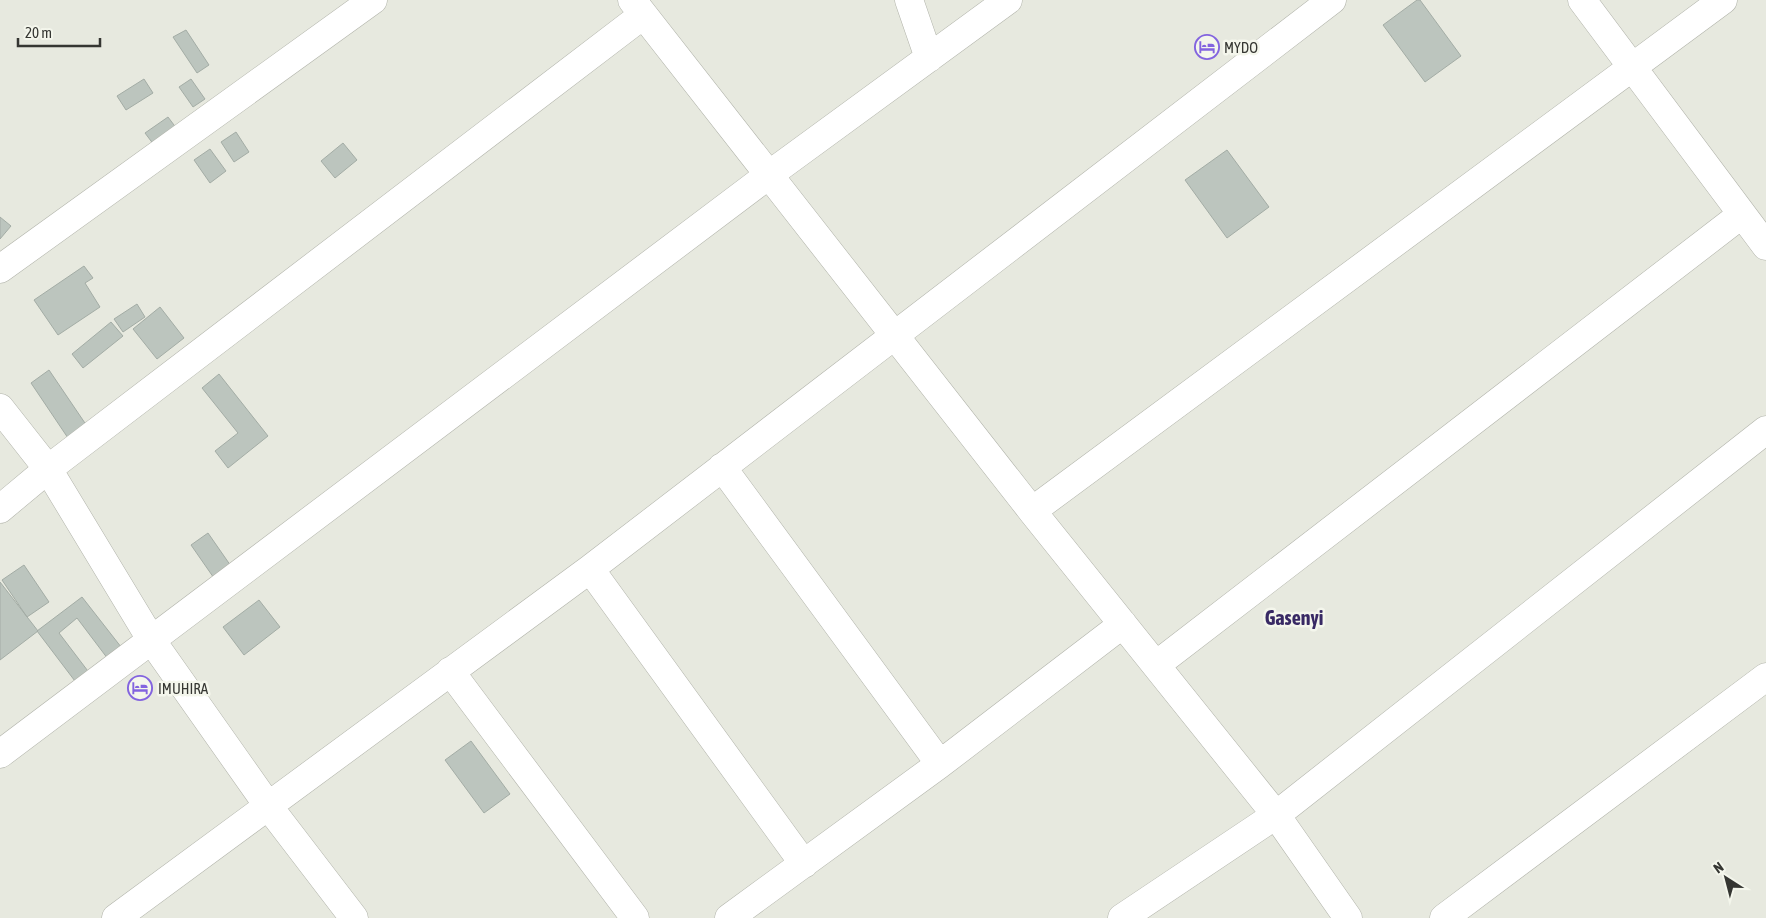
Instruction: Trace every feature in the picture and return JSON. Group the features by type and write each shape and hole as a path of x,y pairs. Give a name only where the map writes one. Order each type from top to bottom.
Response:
{"street":[{"path":"0,269 373,0"},
{"path":"909,0 929,58"},
{"path":"0,754 770,174 1008,0"},
{"path":"116,918 270,807 450,671 590,569 1332,0"},
{"path":"1582,0 1633,66 1740,215 1766,246"},
{"path":"1032,511 1722,0"},
{"path":"0,509 48,469 637,7 770,174 1032,511 1276,815 1348,918"},
{"path":"1156,665 1740,215"},
{"path":"0,408 48,469 152,641 270,807 354,918"},
{"path":"1122,918 1276,815 1766,430"},
{"path":"722,467 940,764"},
{"path":"590,569 804,864"},
{"path":"729,918 940,764 1123,624"},
{"path":"450,671 635,918"},
{"path":"1444,918 1766,677"}],"building":[{"path":"1417,0 1420,0 1461,56 1425,82 1383,25"},
{"path":"186,30 209,65 197,73 173,37"},
{"path":"144,79 153,93 126,110 117,96"},
{"path":"191,79 205,99 193,107 179,87"},
{"path":"168,117 177,129 154,145 145,133"},
{"path":"236,132 249,152 234,162 221,142"},
{"path":"343,143 357,160 335,178 321,161"},
{"path":"210,149 226,171 210,183 194,160"},
{"path":"1227,150 1269,207 1227,238 1185,180"},
{"path":"0,217 11,226 0,239"},
{"path":"84,266 93,278 85,283 100,307 58,335 34,300"},
{"path":"137,304 145,317 123,332 114,319"},
{"path":"160,307 184,338 157,359 133,329"},
{"path":"111,322 123,336 83,368 72,354"},
{"path":"49,370 89,429 70,441 31,383"},
{"path":"219,374 268,436 228,468 215,451 238,433 202,388"},
{"path":"208,533 233,569 216,581 191,545"},
{"path":"24,565 49,602 27,617 2,580"},
{"path":"0,582 38,631 0,660"},
{"path":"82,597 125,652 111,663 77,618 59,633 94,679 81,689 37,631"},
{"path":"259,600 280,627 244,655 223,627"},
{"path":"471,741 510,794 484,813 445,760"}],"place":[{"name":"MYDO","path":"1207,47"},
{"name":"IMUHIRA","path":"140,688"}],"district":[{"name":"Gasenyi","path":"1294,617"}]}
